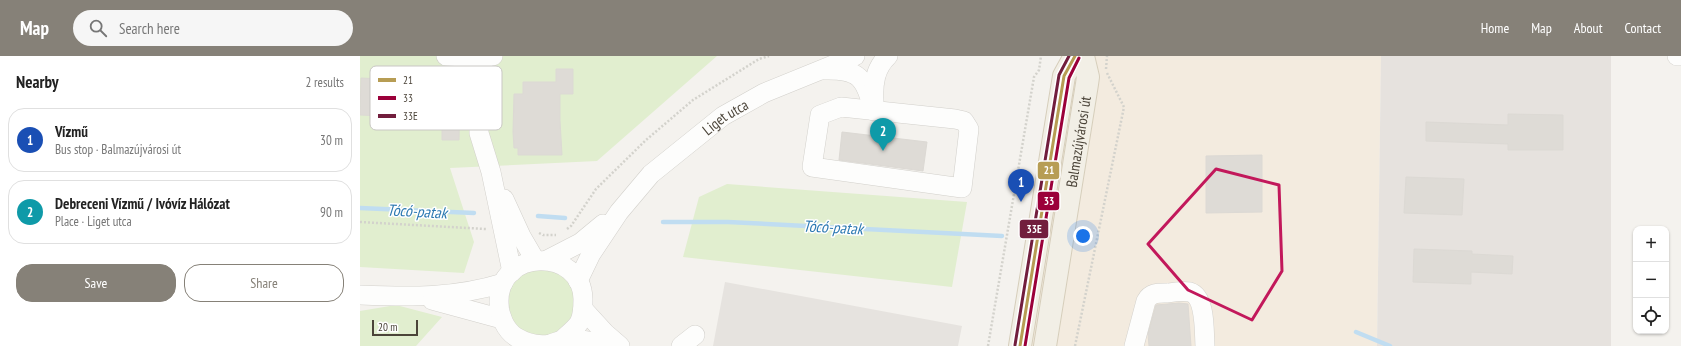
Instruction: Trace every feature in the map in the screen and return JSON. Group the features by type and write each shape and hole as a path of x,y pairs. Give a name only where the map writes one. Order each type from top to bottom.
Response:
{"main road":[{"name":"Balmazújvárosi út","path":"1020,346 1064,76 1075,56"},
{"name":"Balmazújvárosi út","path":"1044,346 1088,77 1083,56"}],"street":[{"path":"446,56 488,57"},
{"path":"821,70 837,56"},
{"name":"Liget utca","path":"578,281 590,254 619,212 651,174 723,116 764,93 855,56"},
{"path":"874,110 876,76 881,63 888,56"},
{"path":"821,70 841,69 856,74 867,86 874,110"},
{"path":"841,107 874,110 964,121 969,129 962,188 812,167 820,115 841,107"},
{"path":"479,130 491,172 521,236 541,260"},
{"path":"491,172 507,277 499,297 499,311 513,341 538,345 553,343 598,342 606,346"},
{"name":"Liget utca","path":"541,260 580,243 619,212"},
{"path":"360,295 423,297 482,290 507,277 523,264 541,260 559,264 569,270 578,281 583,295 583,309 579,323 553,343"},
{"path":"1134,346 1146,301 1149,296 1156,293 1189,292 1199,299 1202,306 1205,346"},
{"path":"423,297 502,319"},
{"path":"583,309 620,346"}],"path":[{"path":"565,231 571,226 596,189 646,140 681,110 706,92 759,60 769,56"},
{"path":"988,346 1034,77 1039,70 1041,56"},
{"path":"1075,346 1124,108 1106,71 1107,56"},
{"path":"360,222 493,229"},
{"path":"535,230 543,235 559,235"}],"highlighted area":[{"path":"1216,169 1279,185 1282,271 1252,320 1188,290 1148,244"}],"shaded area":[{"path":"1073,56 1381,56 1377,346 1024,346"},
{"path":"1381,56 1611,56 1611,346 1377,346"},
{"path":"725,282 962,326 958,346 713,346"}],"green space":[{"path":"360,56 717,56 597,161 450,168 474,242 464,273 360,267"},
{"path":"727,184 967,202 952,287 683,257 699,197"},
{"path":"541,268 554,271 565,278 572,289 575,302 572,315 565,326 554,333 541,336 528,333 517,326 510,315 507,302 510,289 517,278 528,271"},
{"path":"396,305 442,317 416,346 360,346 360,311"}],"building":[{"path":"556,69 573,69 573,94 560,94 562,155 518,155 518,148 514,148 514,94 523,94 523,82 556,82"},
{"path":"361,78 370,78 370,115 360,115"},
{"path":"1508,114 1563,115 1563,150 1508,150 1508,144 1426,141 1426,122 1508,125"},
{"path":"442,130 459,130 459,140 442,140"},
{"path":"842,132 927,142 923,171 839,160"},
{"path":"1262,155 1262,212 1206,213 1206,156"},
{"path":"1406,177 1464,179 1462,215 1404,213"},
{"path":"1414,249 1472,251 1472,254 1513,256 1512,274 1471,272 1471,284 1413,282"},
{"path":"1179,303 1188,304 1191,346 1149,346 1148,334 1156,305"}],"waterway":[{"name":"Tócó-patak","path":"360,208 474,213"},
{"name":"Tócó-patak","path":"538,216 565,218"},
{"name":"Tócó-patak","path":"663,222 728,222 1002,236"},
{"path":"1356,332 1390,346"}],"transit line":[{"name":"33E","path":"1015,345 1059,75 1069,56"},
{"name":"21","path":"1020,346 1064,76 1075,56"},
{"name":"33","path":"1025,346 1069,78 1079,58"}],"place":[{"name":"Debreceni Vízmű / Ivóvíz Hálózat","path":"883,151"},
{"name":"Vízmű","path":"1021,202"}]}
